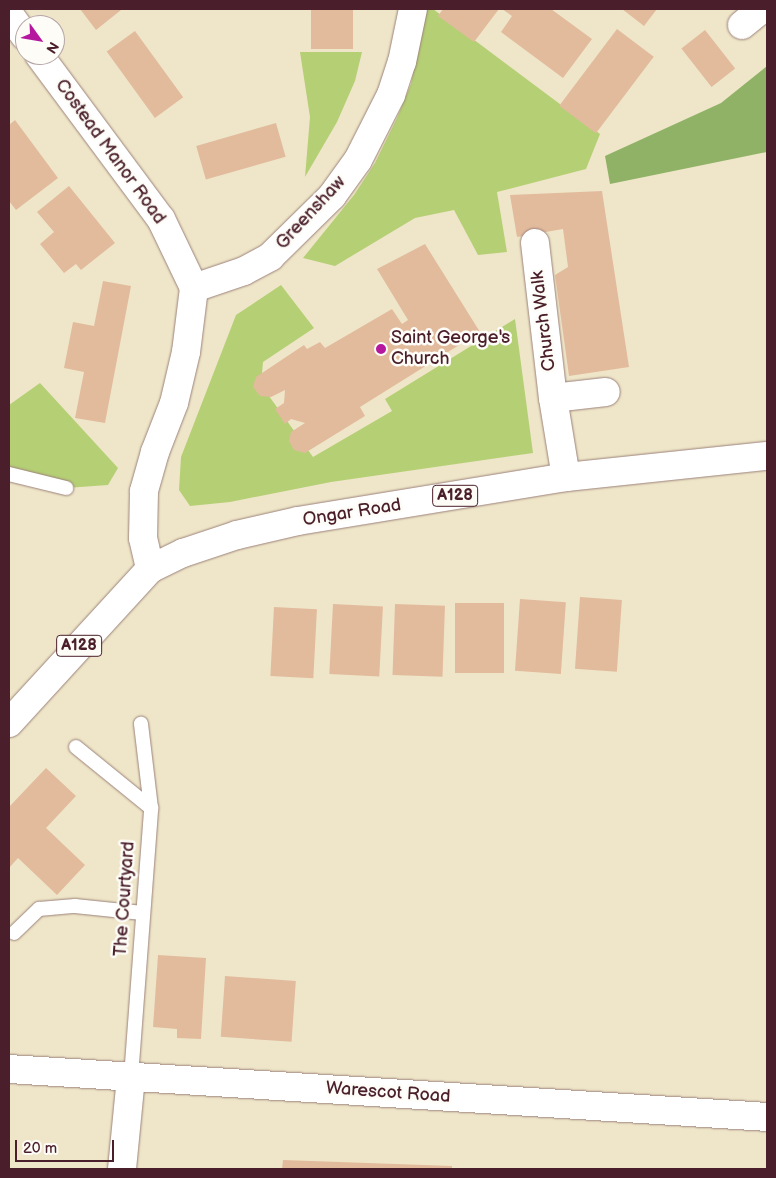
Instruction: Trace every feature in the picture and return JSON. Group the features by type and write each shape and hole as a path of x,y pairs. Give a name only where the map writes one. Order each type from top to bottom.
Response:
{"street":[{"name":"Greenshaw","path":"194,288 244,271 270,257 332,196 358,160 391,95 402,62 413,9"},
{"name":"Costead Manor Road","path":"46,65 161,219 194,288"},
{"name":"Church Walk","path":"535,243 553,398 566,477"},
{"path":"150,569 142,521 144,491 155,452 174,403 186,352 194,288"},
{"path":"553,398 606,392"},
{"name":"Ongar Road","path":"9,723 150,569 183,553 237,535 298,521 566,477 767,456"},
{"name":"Warescot Road","path":"9,1069 767,1117"},
{"path":"122,1169 131,1077"}],"lane":[{"path":"9,474 66,488"},
{"name":"The Courtyard","path":"131,1077 150,808 141,724"},
{"path":"76,747 150,808"},
{"path":"14,933 39,909 75,906 143,913"}],"green space":[{"path":"425,9 433,9 600,134 586,169 497,192 507,252 478,255 454,210 415,218 335,266 303,258 354,195 375,163 411,84"},
{"path":"300,52 362,52 355,81 337,122 305,177 310,117"},
{"path":"767,66 767,152 610,184 605,156 721,103"},
{"path":"281,285 314,328 263,362 261,385 313,457 392,411 385,399 515,319 533,453 331,482 230,502 190,506 179,490 181,457 236,315"},
{"path":"40,383 118,468 108,485 66,488 9,474 9,405"}],"building":[{"path":"80,9 120,9 121,10 96,30"},
{"path":"311,9 353,9 353,49 311,49"},
{"path":"443,9 499,9 474,42 438,16"},
{"path":"502,9 551,9 592,39 563,78 501,32 512,16"},
{"path":"622,9 657,9 644,26"},
{"path":"617,29 654,57 596,133 559,106"},
{"path":"705,30 735,69 712,87 681,48"},
{"path":"135,31 183,97 155,118 107,52"},
{"path":"15,120 58,178 16,210 9,201 9,125"},
{"path":"276,123 286,157 206,180 196,146"},
{"path":"69,186 115,243 81,270 76,264 64,273 40,244 54,232 37,212"},
{"path":"602,191 629,367 569,376 555,275 568,267 563,229 517,237 510,195"},
{"name":"Saint George's Church","path":"425,244 480,332 360,407 365,416 305,453 294,450 289,441 291,432 305,423 291,419 285,424 275,409 284,403 285,390 271,397 260,396 253,387 256,377 304,345 307,349 320,342 325,348 392,309 402,324 408,320 377,269"},
{"path":"103,281 131,286 105,423 75,418 84,372 64,368 73,322 94,326"},
{"path":"580,597 622,600 617,672 575,669"},
{"path":"520,599 566,602 561,674 515,671"},
{"path":"455,603 504,603 504,673 455,673"},
{"path":"333,604 383,607 379,677 329,674"},
{"path":"395,604 445,606 442,677 393,675"},
{"path":"274,607 317,609 313,678 270,676"},
{"path":"46,768 76,796 46,828 85,865 57,895 18,858 9,868 9,807"},
{"path":"158,955 206,958 201,1039 177,1038 177,1029 153,1027"},
{"path":"225,976 296,981 292,1042 221,1037"},
{"path":"283,1160 452,1166 452,1169 282,1169"}],"place":[{"name":"Saint George's Church","path":"381,349"}]}
